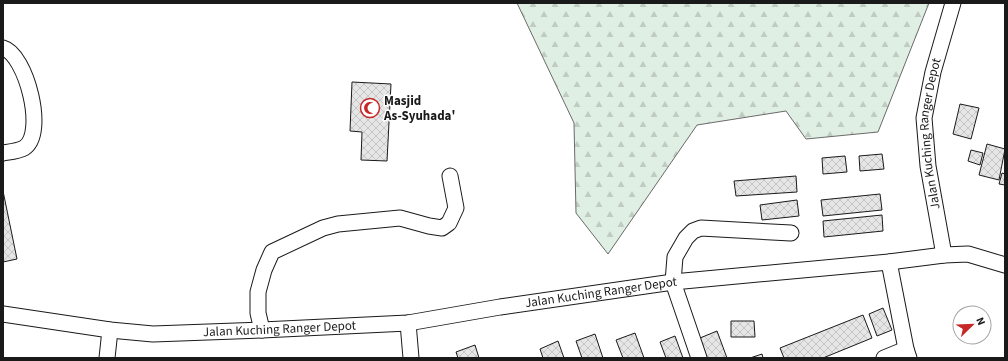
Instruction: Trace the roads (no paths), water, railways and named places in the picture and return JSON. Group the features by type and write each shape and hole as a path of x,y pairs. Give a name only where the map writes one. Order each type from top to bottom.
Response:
{"street":[{"name":"Jalan Kuching Ranger Depot","path":"3,314 110,330 153,334 408,323 500,307 673,282 889,262 944,255 928,166 924,118 933,72 953,3"},
{"path":"3,48 15,57 21,67 31,96 35,128 32,139 24,148 3,154"},
{"path":"262,330 258,313 258,292 264,270 272,252 323,228 338,224 400,218 442,228 449,223 456,208 450,176"},
{"path":"700,358 673,282 675,257 686,238 701,228 791,233"},
{"path":"944,255 968,254 1005,265"},
{"path":"884,358 907,353 889,262"},
{"path":"408,323 411,358"},
{"path":"107,358 110,330"}],"place":[{"name":"Masjid As-Syuhada'","path":"370,108"}]}
